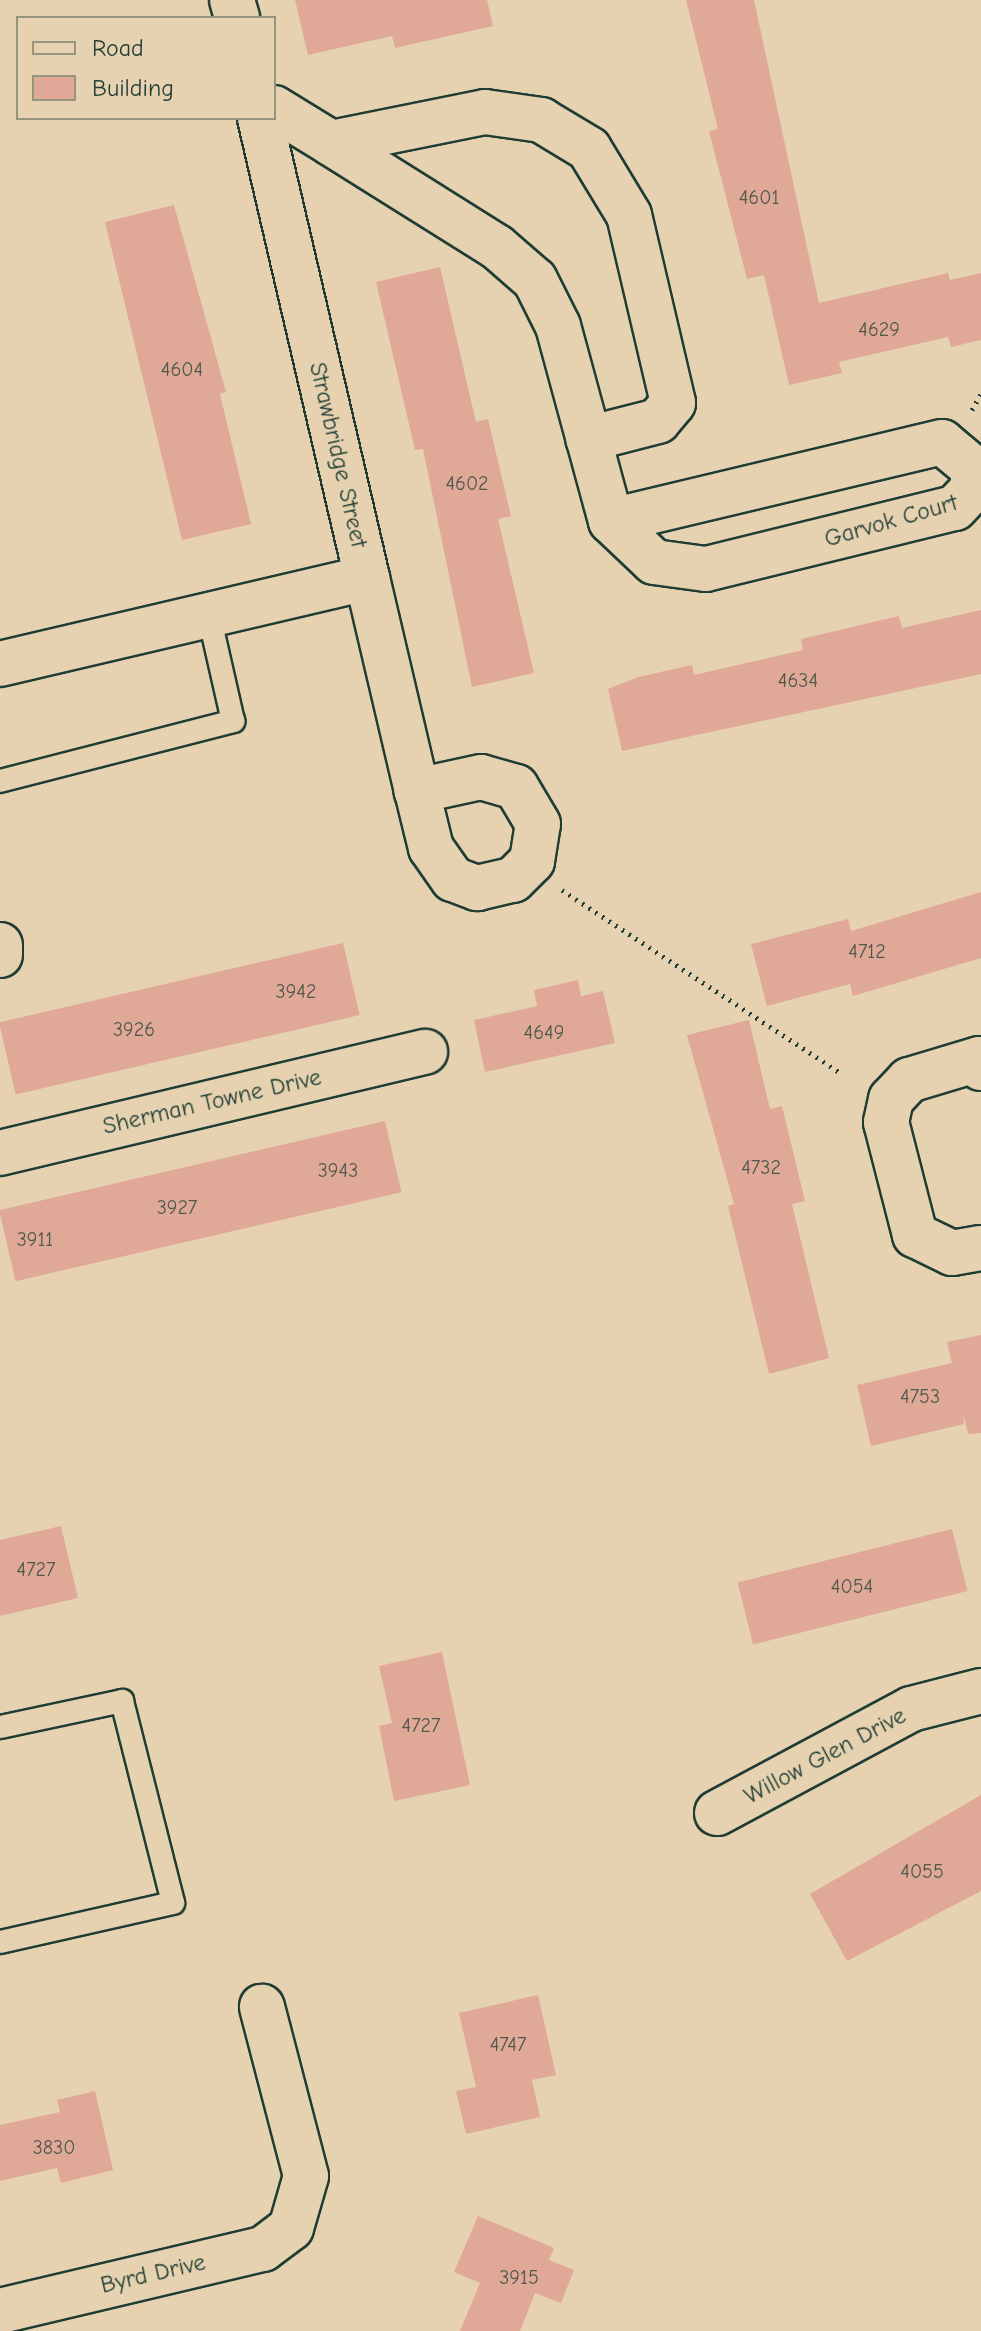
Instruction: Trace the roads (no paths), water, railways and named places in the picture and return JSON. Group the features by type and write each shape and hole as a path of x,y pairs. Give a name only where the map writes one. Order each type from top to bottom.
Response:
{"street":[{"path":"276,109 497,247 535,280 555,315 611,521"},
{"path":"331,143 485,112 541,120 603,164 629,215 673,409 658,421 588,439"},
{"name":"Strawbridge Street","path":"260,120 417,791"},
{"name":"Garvok Court","path":"942,442 973,468 973,489 955,508 706,569 654,562 611,521 942,442"},
{"path":"0,664 367,578"},
{"name":"Sherman Towne Drive","path":"0,1153 425,1052"},
{"path":"980,1062 909,1080 891,1099 886,1122 915,1235 952,1253 981,1248"},
{"name":"Willow Glen Drive","path":"717,1813 911,1709 981,1691"},
{"name":"Byrd Drive","path":"0,2311 263,2249 296,2221 306,2176 262,2007"}],"lane":[{"path":"0,781 233,721 209,615"},
{"path":"0,1727 122,1701 173,1903 0,1942"}]}
